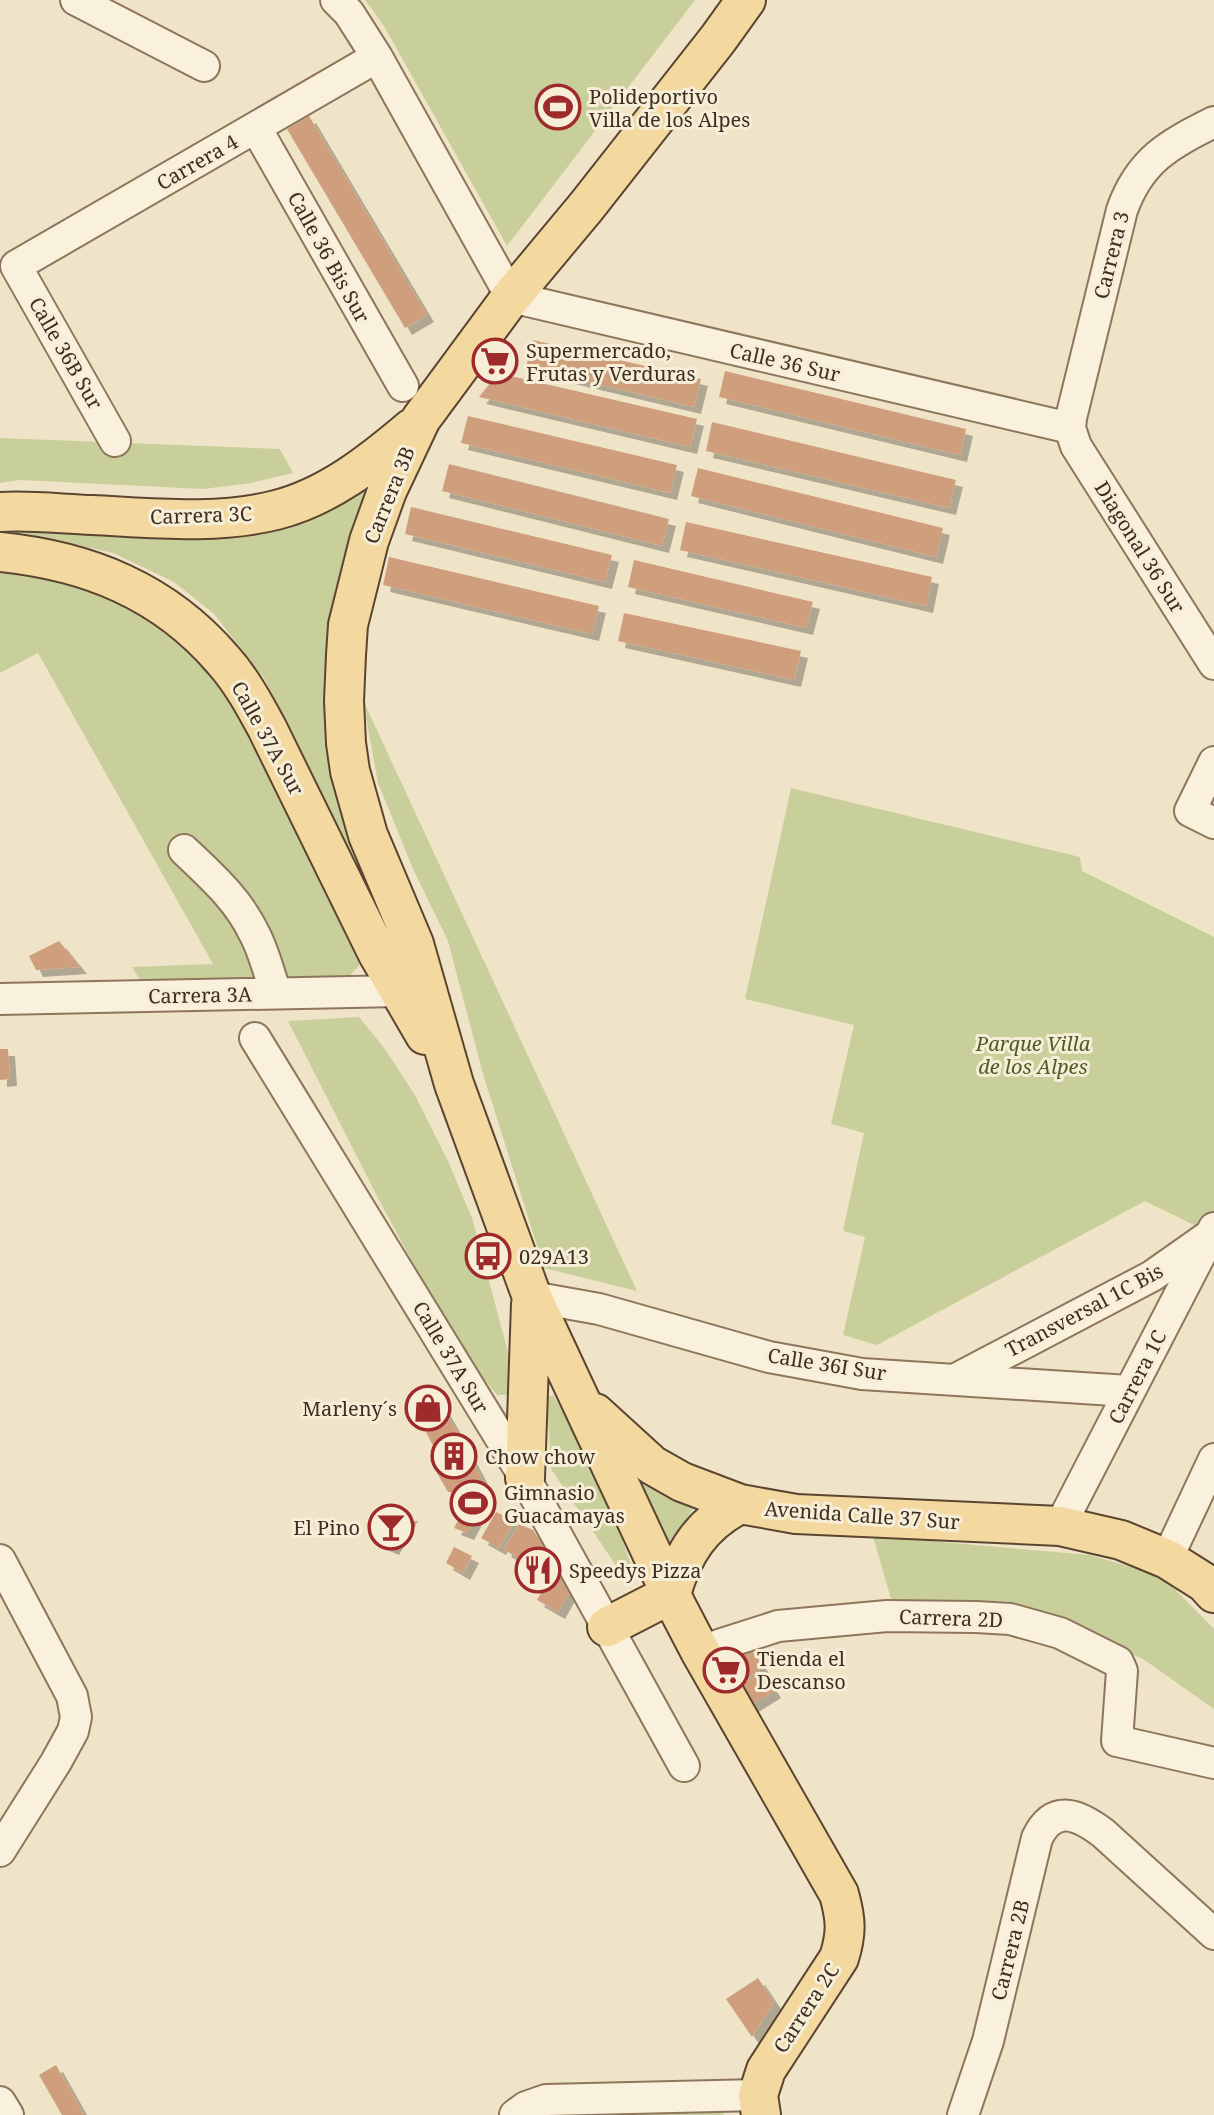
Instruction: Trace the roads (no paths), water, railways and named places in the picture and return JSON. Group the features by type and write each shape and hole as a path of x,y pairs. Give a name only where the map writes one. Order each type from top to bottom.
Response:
{"main road":[{"name":"Carrera 3B","path":"454,1084 414,944 360,811 350,771 344,701 346,655 354,600 369,541 387,491 421,419 511,297 586,207 746,0"},
{"name":"Carrera 3C","path":"0,512 217,518 278,510 337,484 386,450 421,419"},
{"name":"Calle 37A Sur","path":"0,552 60,561 96,571 136,588 198,634 224,661 250,697 267,728 378,954 454,1084"},
{"name":"Avenida Calle 37 Sur","path":"454,1084 532,1297 581,1399 652,1465 682,1482 740,1504 796,1514 1060,1526 1121,1540 1167,1559 1205,1583 1214,1593"},
{"path":"525,1478 532,1297"},
{"path":"581,1399 700,1651"},
{"path":"607,1627 671,1594 685,1557 704,1528 740,1504"},
{"name":"Carrera 2C","path":"700,1651 839,1894 846,1917 839,1958 766,2070 759,2105"}],"street":[{"path":"76,0 204,66"},
{"path":"336,0 349,13 377,57 511,297"},
{"name":"Carrera 4","path":"16,266 377,57"},
{"name":"Carrera 3","path":"1070,428 1128,193 1143,170 1162,151 1214,122"},
{"name":"Calle 36 Bis Sur","path":"256,128 403,386"},
{"name":"Calle 36B Sur","path":"16,266 115,441"},
{"name":"Calle 36 Sur","path":"511,297 1070,428"},
{"name":"Diagonal 36 Sur","path":"1070,428 1076,446 1214,664"},
{"path":"1202,817 1214,762"},
{"path":"184,850 231,896 244,914 256,935 276,993"},
{"name":"Carrera 3A","path":"0,999 399,991"},
{"name":"Calle 37A Sur","path":"255,1038 525,1478 684,1766"},
{"name":"Transversal 1C Bis","path":"954,1380 1152,1276 1213,1231"},
{"name":"Carrera 1C","path":"1060,1526 1213,1231"},
{"name":"Calle 36I Sur","path":"532,1297 599,1309 769,1357 862,1374 1129,1391"},
{"path":"1167,1559 1214,1459"},
{"path":"0,1560 76,1709 75,1724 56,1762 0,1851"},
{"name":"Carrera 2D","path":"700,1651 778,1626 887,1616 1010,1619 1060,1633 1118,1662 1122,1671 1117,1741 1214,1763"},
{"name":"Carrera 2B","path":"963,2115 988,2041 1037,1838 1046,1824 1068,1816 1084,1819 1214,1934"},
{"path":"515,2115 526,2107 546,2100 759,2105"},
{"path":"0,2102 8,2115"}],"place":[{"name":"Polideportivo Villa de los Alpes","path":"558,107"},
{"name":"Supermercado, Frutas y Verduras","path":"495,361"},
{"name":"029A13","path":"488,1256"},
{"name":"Marleny´s","path":"428,1408"},
{"name":"Chow chow","path":"454,1456"},
{"name":"Gimnasio Guacamayas","path":"473,1503"},
{"name":"El Pino","path":"391,1527"},
{"name":"Speedys Pizza","path":"538,1570"},
{"name":"Tienda el Descanso","path":"726,1670"}],"park label":[{"name":"Parque Villa de los Alpes","path":"1033,1054"}]}
